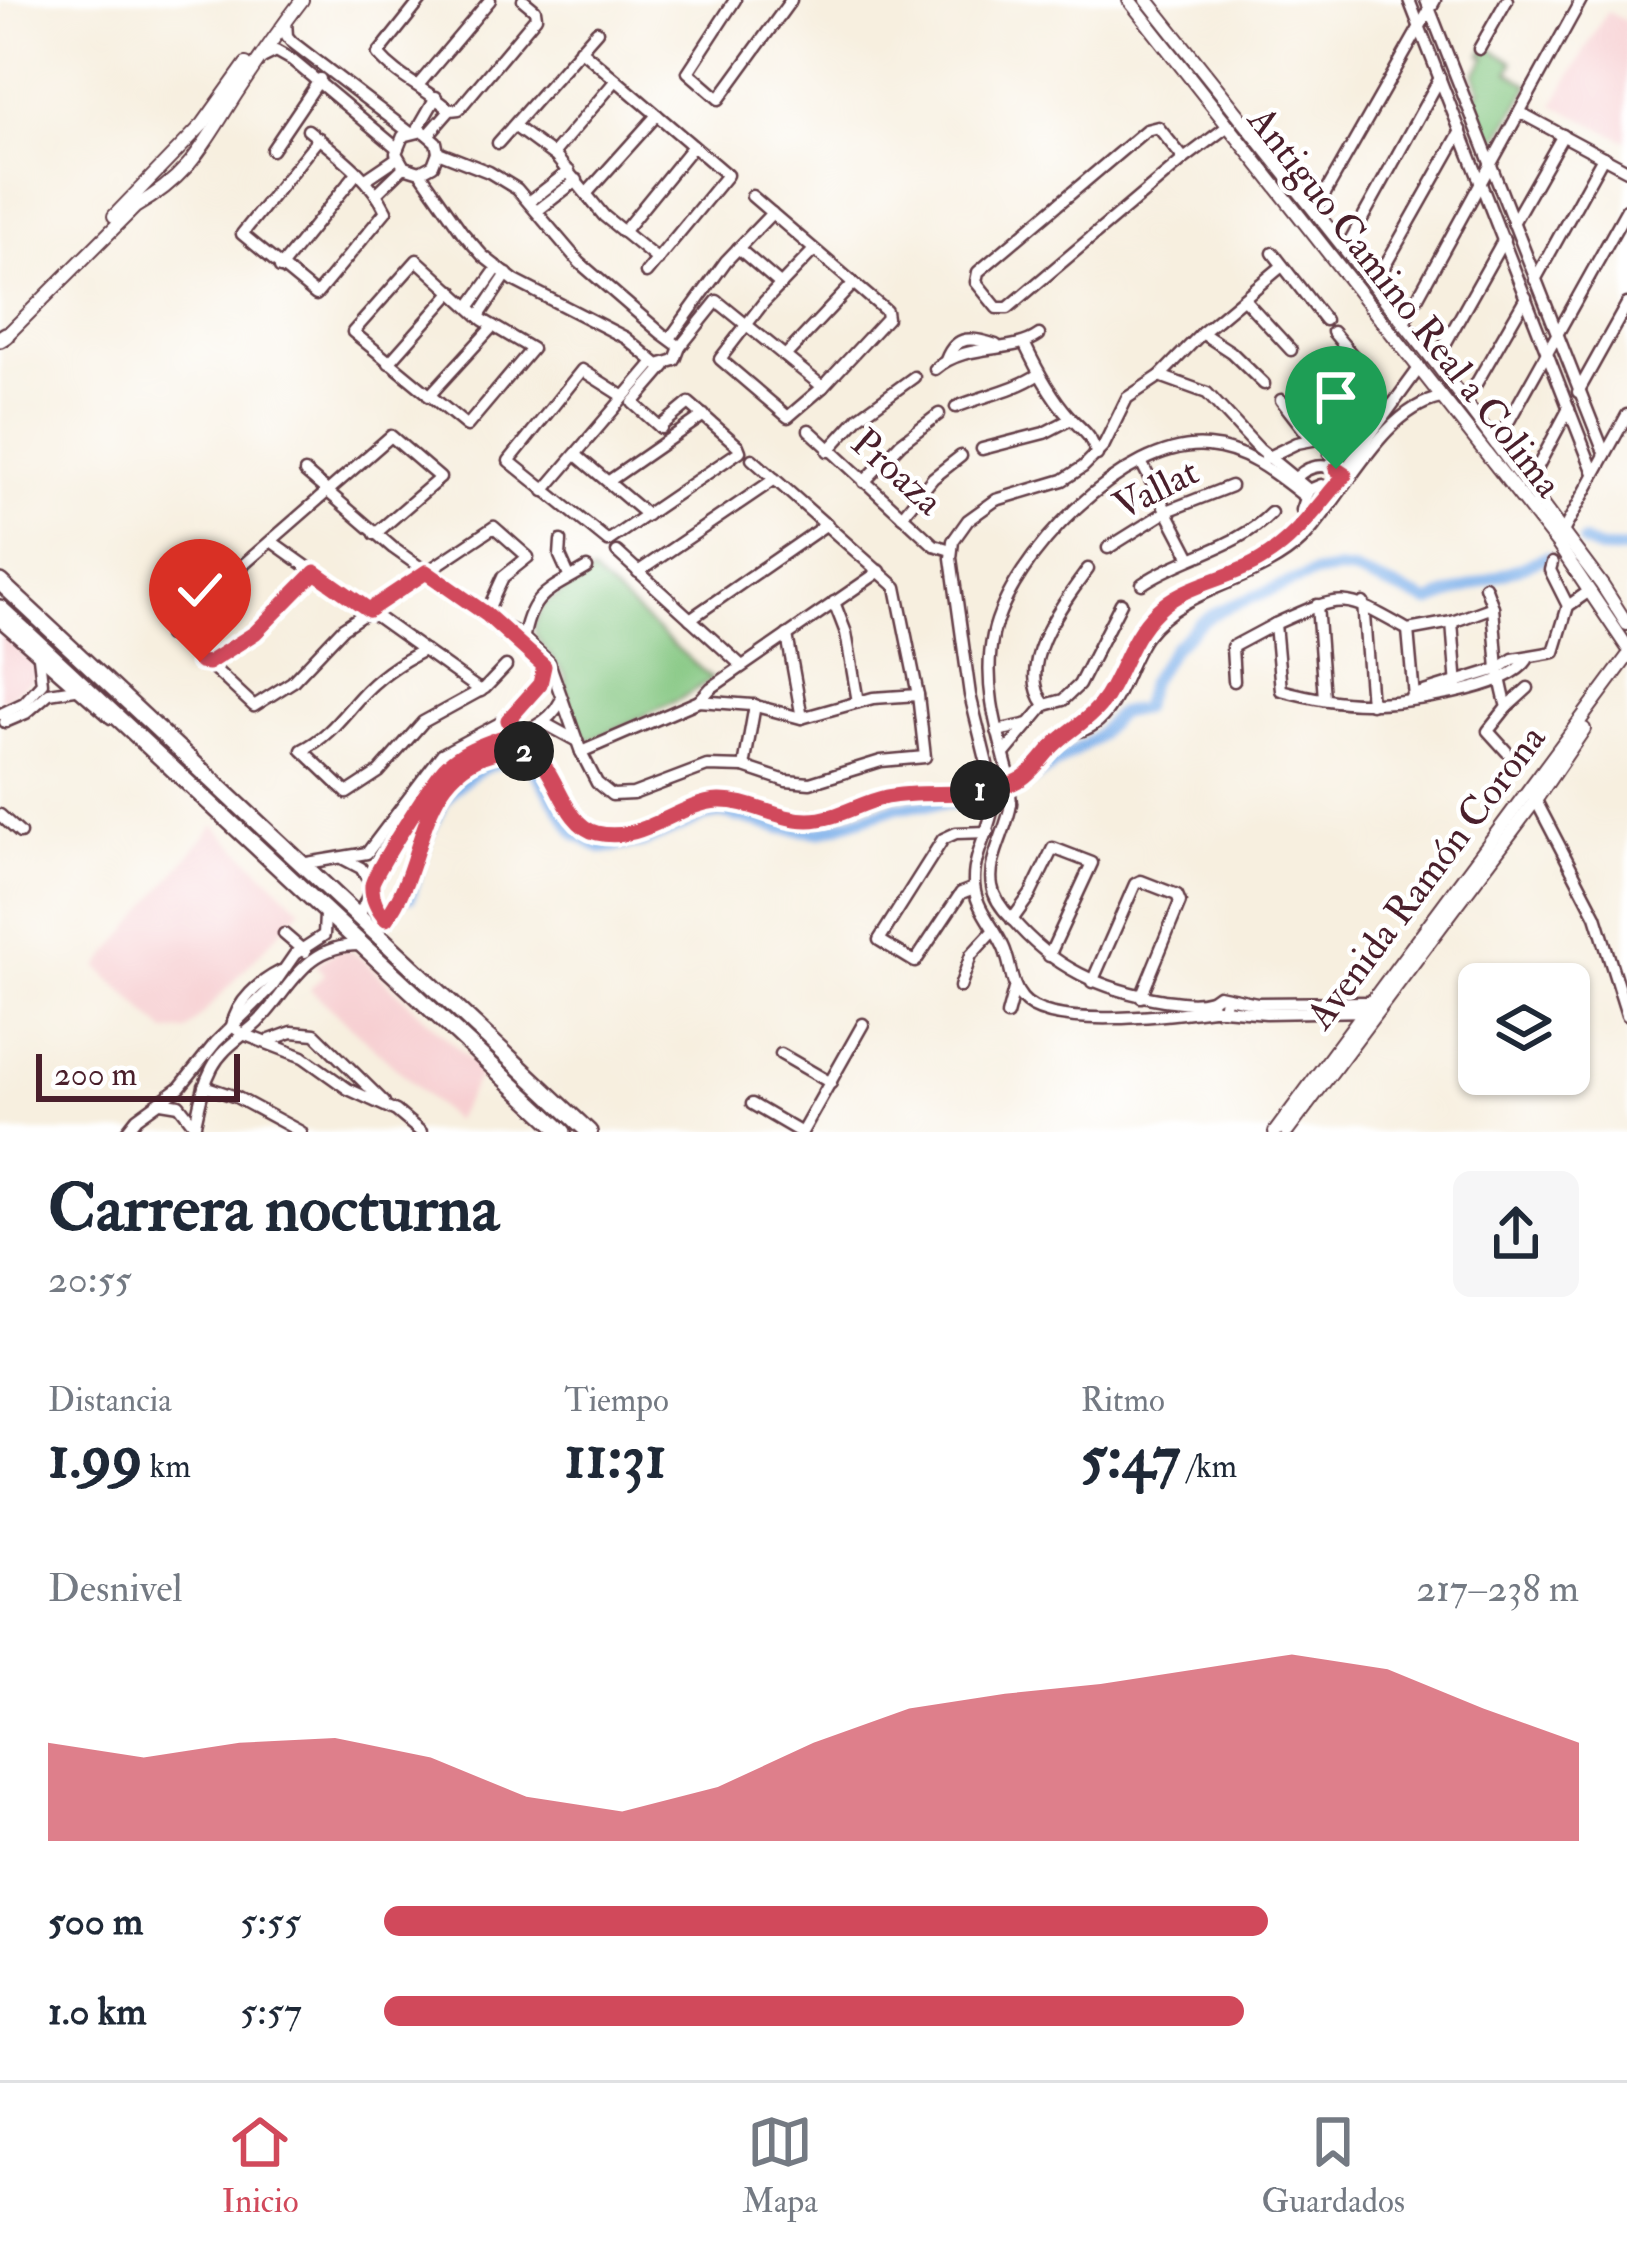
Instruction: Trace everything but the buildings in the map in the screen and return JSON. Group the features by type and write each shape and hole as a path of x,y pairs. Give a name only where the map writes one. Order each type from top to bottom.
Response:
{"highway":[{"path":"0,582 359,917 380,925 589,1132"},
{"path":"0,608 563,1132"}],"main road":[{"path":"2,337 194,131 293,0"},
{"path":"2,337 207,144 255,64 302,0"},
{"name":"Antiguo Camino Real a Colima","path":"1130,0 1442,398 1627,624"},
{"name":"Antiguo Camino Real a Colima","path":"1147,0 1435,362 1528,485 1558,541"},
{"path":"194,131 195,143 207,144"},
{"path":"172,155 183,149 189,164"},
{"path":"1558,541 1627,646"},
{"name":"Avenida Ramón Corona","path":"1533,794 1627,657"},
{"name":"Avenida Ramón Corona","path":"1275,1132 1627,670"},
{"name":"Avenida Ramón Corona","path":"1287,1132 1373,1008"}],"street":[{"path":"421,0 378,55 450,110"},
{"path":"420,83 490,0"},
{"path":"418,132 459,109 536,17 523,0"},
{"path":"735,0 688,72 715,98 722,97 791,0"},
{"path":"1409,0 1594,473"},
{"path":"1480,50 1507,0"},
{"path":"1403,324 1581,0"},
{"path":"1316,211 1430,3"},
{"path":"1430,3 1450,66 1604,455"},
{"path":"255,64 266,53 281,53 319,82 420,172 462,232 502,271 655,360 675,360 671,339 580,263 533,206 489,172 438,152 418,132 391,118 292,42 286,21"},
{"path":"498,143 597,32"},
{"path":"580,49 724,170 726,180 646,273"},
{"path":"272,150 319,82 322,64"},
{"path":"1346,248 1450,66"},
{"path":"553,154 616,80"},
{"path":"355,114 364,108 363,96"},
{"path":"376,194 436,97"},
{"path":"1521,113 1627,170"},
{"path":"587,193 657,115"},
{"path":"374,130 376,120 391,118"},
{"path":"1374,285 1471,118"},
{"path":"514,126 553,154 622,232 658,260"},
{"path":"1184,159 1158,127 1152,127 978,272 976,282 997,308 1008,308 1228,126"},
{"path":"313,134 361,176 385,214 320,293 313,294 242,234 313,134"},
{"path":"1435,362 1563,135"},
{"path":"622,232 693,146"},
{"path":"420,172 433,165 438,152"},
{"path":"280,268 361,176 399,158"},
{"path":"1465,403 1603,158"},
{"path":"533,206 573,175"},
{"path":"752,196 888,316 824,387 793,414 781,414 721,362 748,323 813,250"},
{"path":"1496,444 1627,209"},
{"path":"544,491 655,360 700,292 772,213"},
{"path":"738,248 781,285"},
{"path":"1274,254 1325,320"},
{"path":"420,261 474,311 532,349 471,424 464,424 353,332 413,262 420,261"},
{"path":"1218,1004 1161,1015 1056,1016 1032,1008 1015,986 1006,953 974,888 974,872 992,813 990,776 970,694 951,550 956,533 984,507 1063,480 1096,455 1127,398 1160,376 1202,333 1282,266"},
{"path":"474,311 502,271"},
{"path":"785,356 853,284"},
{"path":"388,363 453,291"},
{"path":"1244,299 1291,350"},
{"path":"671,339 716,301 824,387"},
{"path":"1528,485 1625,311"},
{"path":"429,396 493,326"},
{"path":"1329,454 1334,436 1374,381 1334,332"},
{"path":"1202,333 1232,352 1264,384"},
{"path":"941,364 996,345 1025,345 1039,335"},
{"path":"1025,345 1071,419 1090,434 1096,455"},
{"path":"655,360 633,404 671,437"},
{"path":"380,925 400,899 444,784 464,765 487,755 514,749 537,756 579,823 607,834 644,830 715,801 810,820 837,816 896,795 980,790 1022,778 1102,703 1132,641 1162,606 1182,591 1261,560 1311,523 1370,446 1420,368"},
{"path":"1308,369 1350,413"},
{"path":"623,396 586,371 577,374 509,458 606,541 740,451 687,403 660,427"},
{"path":"956,407 1017,388 1039,374"},
{"path":"1160,376 1207,393 1263,460 1306,493"},
{"path":"828,451 859,417 914,377"},
{"path":"1336,491 1370,446 1399,418 1442,398"},
{"path":"1281,400 1311,439"},
{"path":"864,482 901,443 939,414"},
{"path":"609,482 704,415"},
{"path":"1558,541 1627,416"},
{"path":"982,449 1044,433 1071,419"},
{"name":"Proaza","path":"808,430 934,545 951,550"},
{"path":"1090,434 1111,433"},
{"path":"169,635 171,628 392,436 440,478 375,534"},
{"path":"1334,436 1311,439 1263,460 1225,448 1191,445 1142,464 1083,502 1025,565 1004,602 989,662 1011,804 991,880 994,896 1012,920 1049,956 1092,982 1141,997 1190,1004 1373,1008"},
{"path":"576,455 647,515"},
{"path":"902,516 933,478 961,456"},
{"path":"305,472 375,534 523,641 546,664 597,783 612,795 633,794 693,769 719,764 810,783 880,760 925,757 918,695 893,582 752,459"},
{"path":"1142,464 1190,556"},
{"path":"1292,482 1305,470 1320,466 1345,475"},
{"path":"638,572 775,478"},
{"path":"1306,493 1321,485 1336,491"},
{"name":"Vallat","path":"1108,548 1167,511 1231,486"},
{"path":"1306,493 1303,510 1311,523"},
{"path":"1142,584 1190,556 1224,545 1271,513"},
{"path":"690,619 827,524"},
{"path":"315,572 255,633 204,662 254,709 292,682 325,645 369,610 494,527 528,557 502,577 490,618"},
{"path":"271,541 481,691"},
{"path":"561,541 560,556 569,576"},
{"path":"617,552 742,667"},
{"path":"1552,563 1550,570 1568,606"},
{"path":"523,641 532,604 587,568"},
{"path":"1045,705 1037,693 1036,662 1058,614 1088,568"},
{"path":"579,746 699,701 880,571"},
{"path":"1485,586 1493,607 1507,707"},
{"path":"1275,624 1281,690 1371,704 1457,686 1499,673 1513,659 1556,651 1568,606 1588,592"},
{"path":"1234,681 1232,647 1337,599 1363,604 1408,630 1452,622 1493,607"},
{"path":"835,602 858,702"},
{"path":"1004,754 1045,705 1063,700 1079,685 1121,603"},
{"path":"1363,604 1371,704"},
{"path":"1317,605 1324,698"},
{"path":"0,621 102,713 131,726"},
{"path":"1452,622 1457,686"},
{"path":"1408,630 1412,698"},
{"path":"787,635 802,718"},
{"path":"424,650 387,672 327,734 302,750 347,794 379,772 406,737 433,715 481,691 506,666"},
{"path":"23,709 42,683 38,654"},
{"path":"301,864 367,853 442,754 508,720 540,684 546,664"},
{"path":"540,684 560,697"},
{"path":"1507,752 1488,731 1528,688"},
{"path":"1,721 52,691 75,689"},
{"path":"699,701 755,705 802,718 858,702 918,695"},
{"path":"359,917 378,866 445,767 467,751 544,723 560,697"},
{"path":"744,766 755,705"},
{"path":"508,720 514,733"},
{"path":"544,723 579,746"},
{"path":"997,731 1029,724"},
{"path":"1533,794 1596,916 1623,980 1627,1015"},
{"path":"992,813 1007,824"},
{"path":"0,816 20,833"},
{"path":"974,888 961,893 915,962 879,940 943,839 956,833 988,832"},
{"path":"1012,920 1053,848 1089,860 1092,867 1049,956"},
{"path":"367,853 378,866"},
{"path":"344,859 361,868 371,886 380,925"},
{"path":"1092,982 1135,884 1142,881 1177,895 1180,902 1141,997"},
{"path":"126,1132 180,1087 301,949 323,935 325,914"},
{"path":"959,987 971,956 994,930"},
{"path":"284,934 313,958"},
{"path":"192,1132 204,1086 224,1050 264,1015 299,968 340,946 359,946"},
{"path":"1007,1015 1015,986"},
{"path":"1161,1015 1169,1000"},
{"path":"752,1105 801,1132 863,1024"},
{"path":"232,1026 303,1057 348,1089 386,1105"},
{"path":"268,1041 292,1032 315,1034 417,1130"},
{"path":"781,1054 831,1083"},
{"path":"204,1086 268,1108 299,1131"},
{"path":"160,1102 186,1110 192,1132"}],"shaded area":[{"path":"1607,11 1627,22 1627,141 1554,105"},
{"path":"0,630 36,666 35,678 0,703"},
{"path":"214,825 301,909 187,1031 166,1032 98,967"},
{"path":"338,950 350,950 363,960 482,1071 454,1121 310,989 324,974 316,965"}],"green space":[{"path":"1486,46 1513,62 1509,72 1530,86 1492,148 1468,97 1481,91 1475,74 1486,57 1481,55"},
{"path":"592,573 712,679 591,740 571,717 565,675 536,637 534,626 543,605"}],"waterway":[{"path":"1584,542 1601,550 1627,549"},
{"path":"410,897 426,840 442,806 467,778 496,764 531,764 576,834 601,848 644,842 723,813 780,828 819,832 896,807 999,800 1095,738 1119,713 1142,708 1150,682 1173,648 1220,610 1313,574 1336,570 1355,572 1429,602 1547,557"}],"route":[{"path":"200,662 208,663 255,633 315,572 369,610 426,572 486,614 544,666 540,684 508,720 514,733 467,751 445,767 378,866 371,886 378,911 386,919 400,899 428,815 444,784 464,765 500,751 514,749 537,756 579,823 607,834 644,830 715,801 810,820 837,816 896,795 960,793 1013,782 1102,703 1132,641 1155,612 1182,591 1233,574 1274,551 1306,523 1345,475 1336,469"}]}
